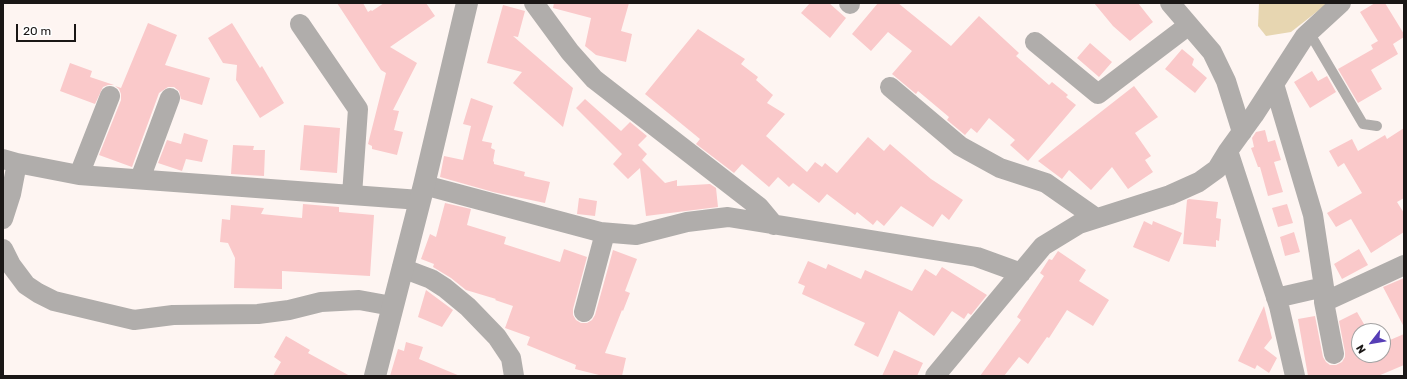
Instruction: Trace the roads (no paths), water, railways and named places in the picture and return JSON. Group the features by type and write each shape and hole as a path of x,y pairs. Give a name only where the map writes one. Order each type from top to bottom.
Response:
{"street":[{"path":"374,376 422,193 467,3"},
{"path":"534,3 570,52 594,79 759,207 774,225"},
{"path":"1170,3 1212,52 1226,81 1242,132"},
{"path":"935,376 1043,246 1079,224 1170,195 1199,182 1217,169 1305,36 1341,3"},
{"path":"300,24 358,109 352,195"},
{"path":"1035,42 1098,94 1188,25"},
{"path":"1274,84 1313,215 1334,354"},
{"path":"890,87 960,146 1000,168 1046,183 1096,218"},
{"path":"79,175 110,96"},
{"path":"140,179 170,98"},
{"path":"1228,151 1276,298 1295,376"},
{"path":"3,219 11,194 10,161 79,175 352,195 422,193 604,233 636,235 687,222 728,217 977,257 1021,273"},
{"path":"584,312 604,233"},
{"path":"3,249 11,265 26,284 38,293 54,300 134,320 173,315 258,314 289,310 321,302 359,300 392,306"},
{"path":"1276,298 1324,295 1404,265"},
{"path":"402,268 431,279 445,288 468,307 497,337 511,358 514,376"}],"lane":[{"path":"1309,32 1363,124 1377,126"}]}
